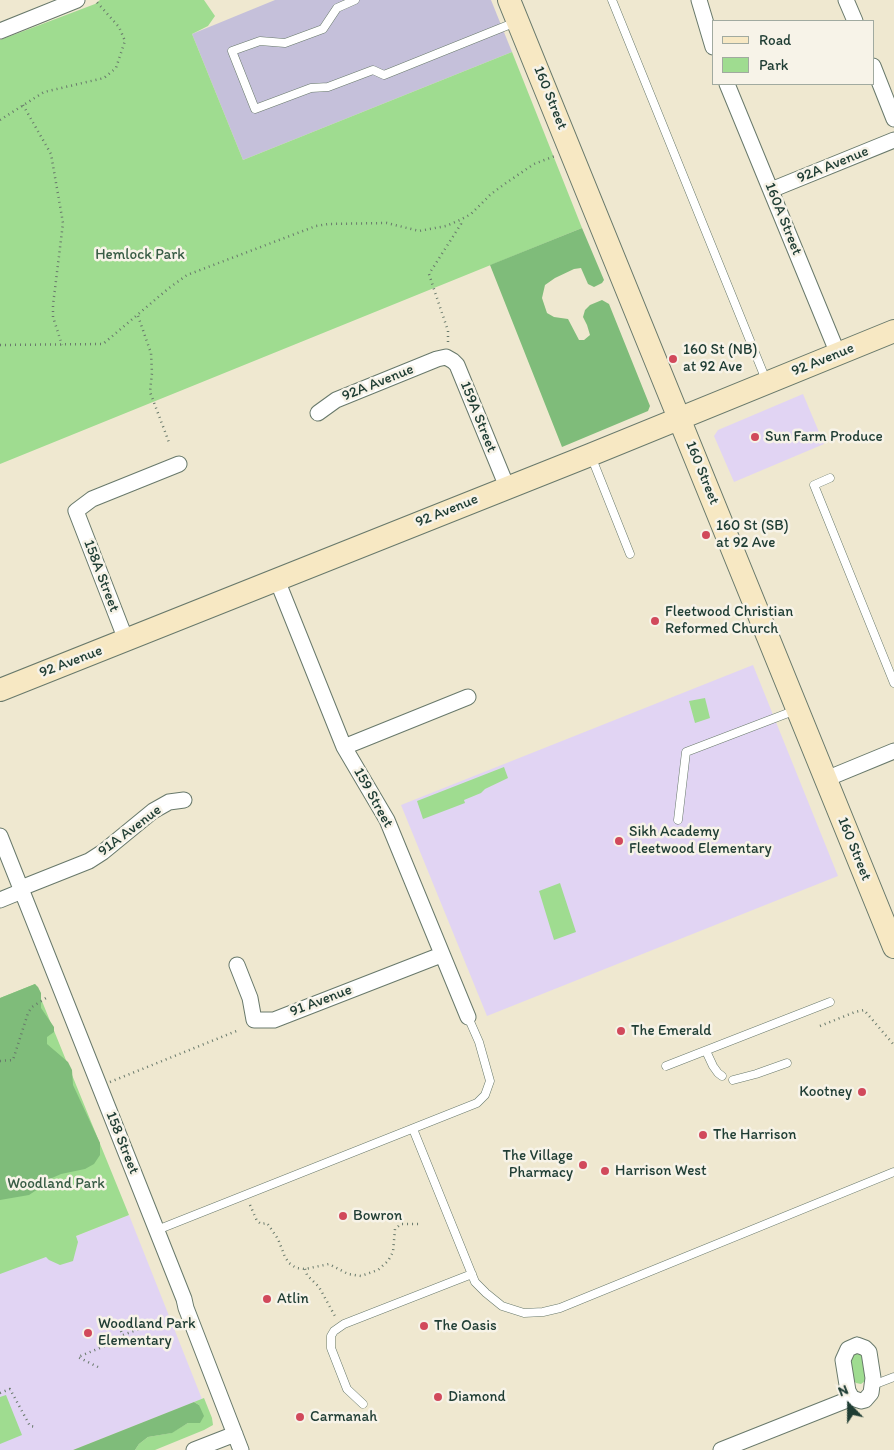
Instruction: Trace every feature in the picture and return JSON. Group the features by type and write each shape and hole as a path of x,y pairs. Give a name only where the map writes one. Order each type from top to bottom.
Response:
{"main road":[{"name":"160 Street","path":"510,0 894,947"},
{"name":"92 Avenue","path":"0,690 590,455 894,331"}],"street":[{"path":"0,31 77,0"},
{"path":"699,0 712,44"},
{"path":"846,0 854,20"},
{"path":"874,69 894,119"},
{"name":"160A Street","path":"727,85 838,354"},
{"name":"92A Avenue","path":"771,190 894,140"},
{"name":"159A Street","path":"440,358 446,357 457,365 507,487"},
{"name":"92A Avenue","path":"318,413 336,400 440,358"},
{"name":"158A Street","path":"126,640 76,511 92,499 180,464"},
{"name":"159 Street","path":"276,580 344,747 387,820 468,1017"},
{"path":"344,747 468,697"},
{"path":"826,779 894,751"},
{"name":"91A Avenue","path":"0,900 89,860 103,852 153,811 170,802 184,800"},
{"name":"158 Street","path":"0,836 157,1230 241,1450"},
{"name":"91 Avenue","path":"237,965 250,998 254,1020 274,1020 441,954"},
{"path":"852,1346 861,1346 869,1352 873,1385 871,1394 865,1400 856,1401 852,1398 846,1385 843,1360 845,1353 852,1346"},
{"path":"721,1450 852,1398"},
{"path":"194,1450 235,1434"}],"lane":[{"path":"355,0 336,8 324,29 284,43 260,41 232,51 255,109 311,88 328,87 373,70 384,75 518,22"},
{"path":"612,0 767,383"},
{"path":"590,455 630,554"},
{"path":"830,478 814,485 894,683"},
{"path":"678,820 686,752 798,710"},
{"path":"666,1066 830,1002"},
{"path":"157,1230 477,1103 484,1095 490,1081 479,1042 468,1017"},
{"path":"706,1051 713,1066 722,1076"},
{"path":"733,1080 786,1063"},
{"path":"413,1129 475,1282 502,1306 524,1313 543,1312 560,1308 894,1172"},
{"path":"364,1404 347,1389 331,1348 334,1331 344,1324 472,1274"},
{"path":"873,1385 894,1377"}],"path":[{"path":"0,120 44,92 104,78 116,68 126,41 119,27 95,0"},
{"path":"23,105 51,154 63,223 53,305 62,345"},
{"path":"0,345 103,344 138,316 168,288 187,275 306,229 328,224 387,223 419,231 431,230 471,214 491,194 506,183 534,164 555,156"},
{"path":"448,342 448,330 429,274 461,224 460,220"},
{"path":"138,316 151,353 152,373 150,392 170,445"},
{"path":"0,1061 12,1060 28,1013 32,1007 46,998"},
{"path":"820,1026 864,1010 894,1045"},
{"path":"834,1011 837,1019"},
{"path":"109,1082 239,1030"},
{"path":"888,1038 894,1035"},
{"path":"250,1204 257,1221 261,1224 268,1222 278,1238 289,1263 296,1268 305,1269 328,1264 348,1274 361,1276 378,1270 388,1261 393,1252 395,1229 401,1224 420,1224"},
{"path":"305,1269 307,1275 319,1287 337,1319"},
{"path":"98,1367 78,1357 155,1323"},
{"path":"121,1331 128,1348"},
{"path":"0,1393 10,1389 30,1426 37,1427"}],"shaded area":[{"path":"275,0 491,0 512,52 243,160 192,34"},
{"path":"803,394 824,444 734,482 714,436 718,430"},
{"name":"Sikh Academy Fleetwood Elementary","path":"753,665 838,876 487,1016 401,805"},
{"name":"Woodland Park Elementary","path":"129,1215 202,1399 73,1450 0,1450 0,1266"}],"green space":[{"name":"Hemlock Park","path":"100,0 204,0 215,16 208,26 192,34 243,160 512,52 582,228 0,464 0,40 95,4"},
{"path":"582,228 604,280 594,287 588,284 581,268 574,269 555,278 545,285 542,298 547,313 554,317 568,319 579,340 584,340 590,335 583,317 585,310 590,305 602,300 609,304 650,406 648,411 562,447 490,265"},
{"path":"705,698 710,718 695,723 689,701"},
{"path":"504,767 508,778 464,800 465,803 423,819 417,801"},
{"path":"560,883 576,932 554,940 539,891"},
{"name":"Woodland Park","path":"35,984 129,1215 76,1236 78,1242 73,1261 60,1265 46,1257 0,1274 0,998"},
{"name":"Woodland Park","path":"35,984 41,993 41,1008 54,1027 54,1032 47,1037 47,1044 68,1062 72,1070 73,1085 100,1143 100,1155 94,1164 85,1169 61,1174 43,1182 38,1189 29,1195 0,1200 0,998"},
{"path":"853,1354 862,1355 866,1376 865,1381 861,1384 856,1383 852,1379 850,1361"},
{"path":"6,1395 22,1435 0,1444 0,1397"},
{"path":"204,1398 213,1425 155,1450 135,1450 148,1437 171,1433 188,1423 200,1422 199,1405 194,1402"},
{"path":"194,1402 199,1405 204,1416 200,1423 188,1423 172,1433 148,1437 135,1450 73,1450"}],"place":[{"name":"160 St (NB) at 92 Ave","path":"673,359"},
{"name":"Sun Farm Produce","path":"755,437"},
{"name":"160 St (SB) at 92 Ave","path":"706,535"},
{"name":"Fleetwood Christian Reformed Church","path":"655,621"},
{"name":"Sikh Academy Fleetwood Elementary","path":"619,841"},
{"name":"The Emerald","path":"621,1031"},
{"name":"Kootney","path":"862,1092"},
{"name":"The Harrison","path":"703,1135"},
{"name":"The Village Pharmacy","path":"583,1165"},
{"name":"Harrison West","path":"605,1171"},
{"name":"Bowron","path":"343,1216"},
{"name":"Atlin","path":"267,1299"},
{"name":"The Oasis","path":"424,1326"},
{"name":"Woodland Park Elementary","path":"88,1333"},
{"name":"Diamond","path":"438,1397"},
{"name":"Carmanah","path":"300,1417"}]}
